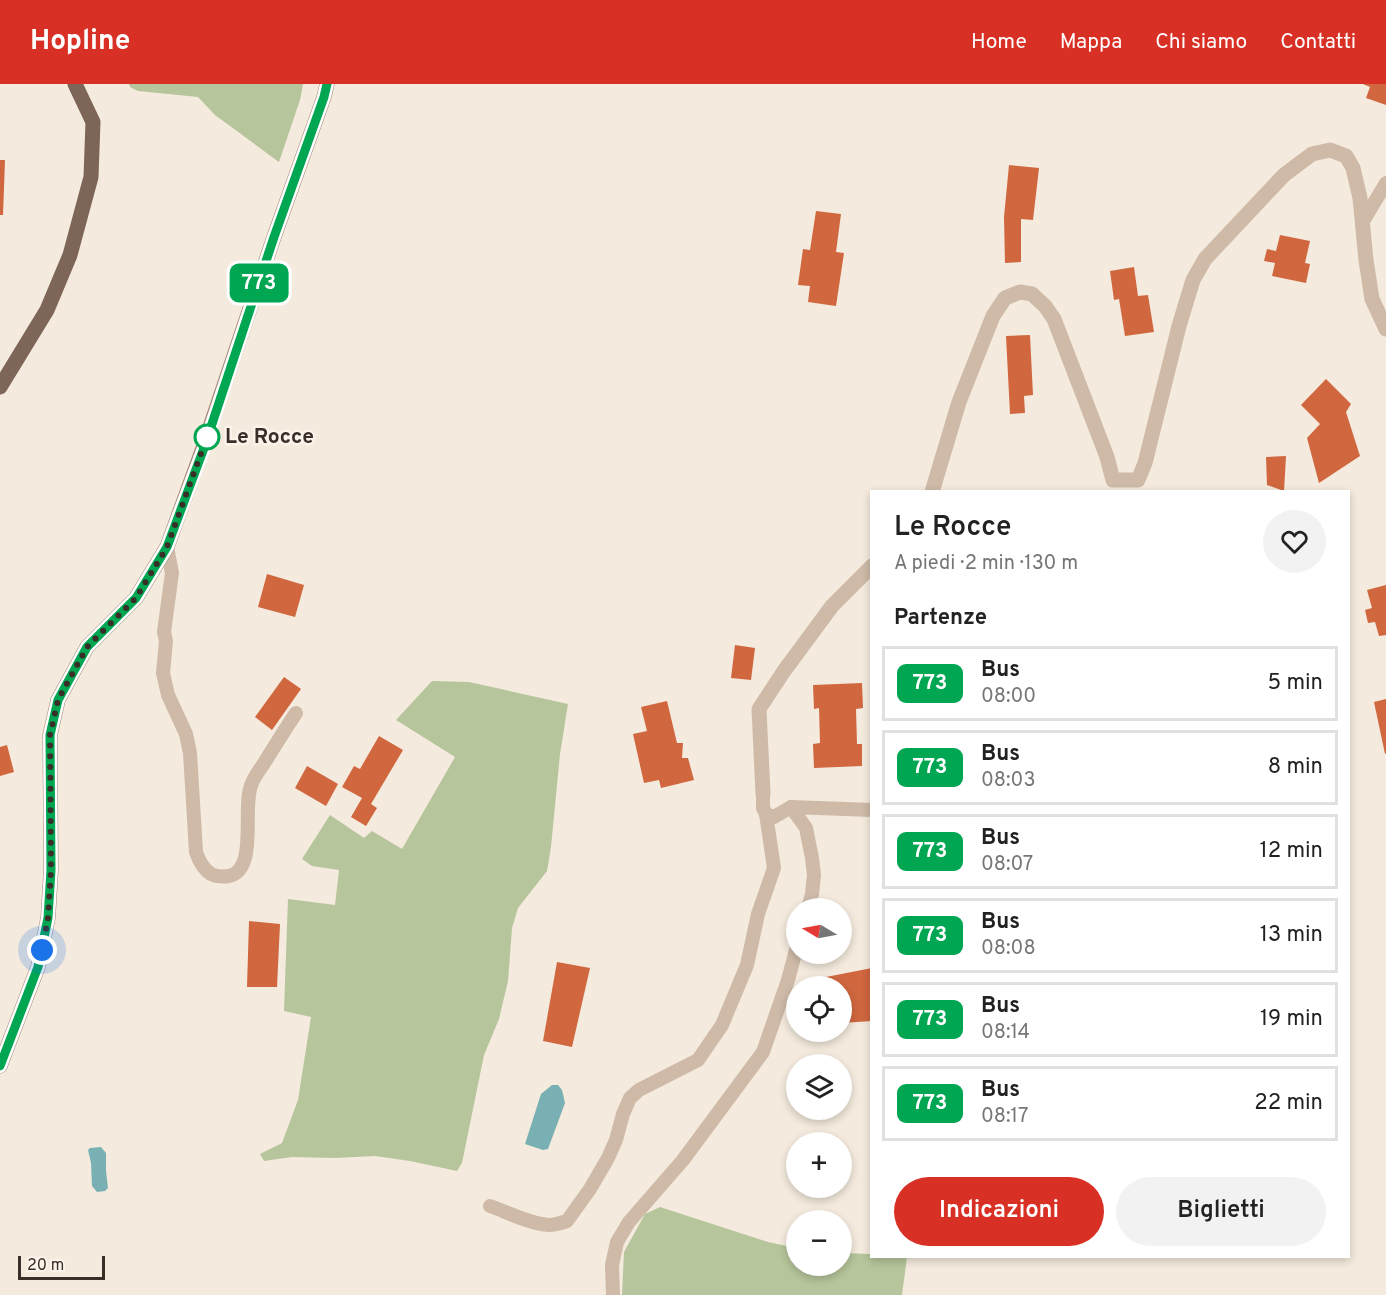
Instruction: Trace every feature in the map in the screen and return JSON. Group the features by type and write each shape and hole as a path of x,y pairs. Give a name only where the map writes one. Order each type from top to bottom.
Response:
{"main road":[{"path":"0,387 47,310 70,255 90,177 93,122 75,84"},
{"path":"0,1066 38,967 48,918 51,870 50,735 58,700 87,647 136,598 167,547 204,448 327,84"}],"street":[{"path":"933,490 959,402 993,316 1005,298 1020,292 1032,294 1046,306 1054,320 1107,458 1113,480 1138,480 1146,463 1179,326 1193,280 1204,259 1284,175 1312,154 1330,150 1346,156 1353,168 1360,198 1372,299 1386,329"},
{"path":"763,794 759,709 832,606 870,568"}],"lane":[{"path":"1362,223 1386,183"},
{"path":"167,547 172,573 164,632 166,641 163,673 168,695 186,734 190,753 196,852 203,868 210,873 217,876 233,876 245,864 251,785 296,713"},
{"path":"490,1206 547,1225 567,1221 590,1189 608,1158 630,1098 639,1090 698,1060 722,1025 747,965 758,914 774,868 766,814 763,808 763,794"},
{"path":"766,814 774,817 791,807 870,810"},
{"path":"791,807 806,828 814,875 811,898"},
{"path":"613,1295 612,1265 617,1242 629,1222 683,1160 763,1052 792,964"}],"green space":[{"path":"129,84 303,84 300,100 279,162 215,115 198,97 138,91"},
{"path":"432,681 469,682 568,704 547,871 518,908 512,928 508,981 499,1019 484,1055 462,1163 457,1171 375,1156 292,1157 264,1161 260,1154 282,1143 298,1100 311,1017 284,1011 288,899 335,905 339,870 312,866 302,859 330,815 364,838 372,831 402,849 455,757 396,720"},
{"path":"660,1207 786,1246 786,1276 852,1276 852,1253 870,1254 870,1258 907,1258 902,1295 622,1295 624,1252 645,1214"}],"water":[{"path":"552,1085 558,1085 562,1090 565,1103 548,1149 543,1150 525,1144 541,1094"},
{"path":"101,1147 106,1153 108,1188 97,1192 92,1186 88,1150"}],"building":[{"path":"1363,84 1386,84 1386,105 1366,98 1370,87"},
{"path":"0,160 5,160 3,215 0,215"},
{"path":"1009,165 1039,168 1033,220 1021,219 1021,262 1005,263 1004,217"},
{"path":"816,211 841,214 836,252 844,253 836,306 808,302 810,286 798,285 803,249 810,250"},
{"path":"1280,235 1310,241 1305,263 1310,264 1306,283 1272,276 1275,263 1264,261 1267,249 1276,251"},
{"path":"1134,267 1138,296 1148,295 1154,332 1125,336 1119,299 1114,300 1110,271"},
{"path":"1030,335 1033,395 1024,396 1025,413 1010,414 1006,336"},
{"path":"1326,379 1351,404 1346,412 1360,456 1319,483 1307,438 1320,424 1301,405"},
{"path":"1286,456 1284,490 1267,485 1266,457"},
{"path":"267,574 304,585 295,617 258,607"},
{"path":"1386,585 1386,635 1379,636 1375,622 1368,623 1365,610 1372,608 1367,590"},
{"path":"735,645 755,648 751,680 731,678"},
{"path":"284,677 301,689 272,730 255,717"},
{"path":"862,683 863,708 856,709 857,744 862,744 862,766 814,768 813,744 820,743 819,708 814,709 813,685"},
{"path":"1386,699 1386,753 1385,754 1374,702"},
{"path":"667,701 677,743 683,743 682,758 688,758 694,780 661,788 659,780 644,783 633,734 647,731 641,707"},
{"path":"379,736 403,750 371,804 377,808 366,826 351,817 362,798 342,787 354,766 360,769"},
{"path":"7,745 14,772 0,776 0,747"},
{"path":"307,766 338,784 326,806 295,788"},
{"path":"249,921 280,924 277,987 247,987"},
{"path":"557,962 590,968 572,1047 543,1041"},
{"path":"870,968 870,1021 852,1022 852,976 831,976"}],"bus line":[{"name":"773","path":"0,1066 38,967 48,918 51,870 50,735 58,700 87,647 136,598 167,547 204,448 327,84"}],"place":[{"name":"Le Rocce","path":"207,437"}],"route":[{"path":"42,950 48,918 51,870 50,735 58,700 87,647 136,598 167,547 207,437"}]}
